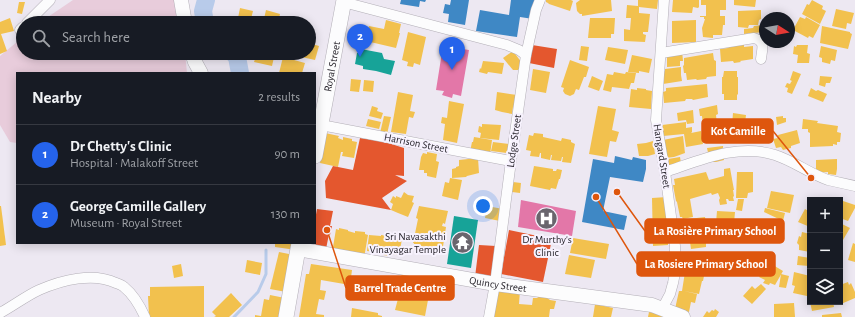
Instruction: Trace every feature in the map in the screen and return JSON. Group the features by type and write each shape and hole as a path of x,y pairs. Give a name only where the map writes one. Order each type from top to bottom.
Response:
{"main road":[{"path":"181,0 184,16"},
{"name":"Royal Street","path":"316,145 318,124 344,1"},
{"path":"194,60 200,72"},
{"path":"286,317 299,246"},
{"name":"Quincy Street","path":"299,246 495,284 657,307 683,317"}],"street":[{"path":"34,16 50,0"},
{"name":"Lodge Street","path":"489,317 495,284 526,55 534,17 540,0"},
{"name":"Hangard Street","path":"657,307 670,294 675,273 675,246 656,120 664,0"},
{"path":"344,1 507,45 526,55"},
{"path":"661,53 754,38 761,40 763,43 761,59"},
{"name":"Harrison Street","path":"318,124 511,161"},
{"path":"665,172 720,154 740,150 757,150 776,155 827,179 855,186"},
{"path":"0,313 38,290 81,278 101,278 124,287 138,302 146,317"}],"shaded area":[{"path":"73,0 179,0 181,16 49,16"},
{"path":"16,43 16,60 186,60 187,72 16,72 16,143 10,142 0,125 0,56"}],"building: Homes":[{"path":"546,0 573,1 570,11 549,4"},
{"path":"580,0 611,0 612,11 582,16 582,14 577,11 576,3"},
{"path":"638,0 658,0 657,9 639,7 639,13 650,14 648,32 643,32 643,34 646,35 645,42 624,41 624,29 630,30 631,18 626,18 627,5 638,6"},
{"path":"673,0 699,0 699,7 693,7 692,13 672,12"},
{"path":"701,0 726,0 726,10 720,10 720,16 725,16 725,25 723,25 722,35 713,35 713,38 703,37 702,28 705,19 704,17 700,16 706,16 706,5 701,5"},
{"path":"734,0 756,0 755,7 734,5"},
{"path":"812,0 823,6 822,9 826,11 820,24 802,14 807,4 809,5"},
{"path":"19,2 25,2 22,14 17,13"},
{"path":"240,8 253,11 252,16 238,16"},
{"path":"836,9 854,13 851,24 847,23 846,29 832,26"},
{"path":"266,10 280,14 280,16 265,16"},
{"path":"761,10 761,12 759,12 758,25 749,25 748,28 738,27 738,11"},
{"path":"800,17 805,19 806,17 820,25 813,38 809,36 808,38 795,31 795,26"},
{"path":"10,18 14,31 1,34 7,51 0,54 0,22"},
{"path":"590,18 615,18 614,34 611,34 611,38 588,38"},
{"path":"386,20 401,24 396,48 366,41 367,36 365,35 369,26 384,29"},
{"path":"696,20 696,42 672,43 672,21"},
{"path":"754,26 759,26 759,32 744,34 744,29 753,28"},
{"path":"822,26 850,32 852,34 848,49 820,43"},
{"path":"408,32 426,37 420,65 414,63 413,67 407,66 408,62 402,60"},
{"path":"316,45 319,46 316,56"},
{"path":"744,45 744,47 753,46 753,59 734,63 733,61 721,62 720,49 728,48 729,46"},
{"path":"797,45 808,45 807,53 810,54 809,63 797,63 798,55 793,54 794,48"},
{"path":"581,46 589,47 587,61 579,60"},
{"path":"821,46 837,50 835,61 831,60 830,64 822,62 822,58 819,57"},
{"path":"608,47 628,50 625,64 605,60"},
{"path":"513,51 522,63 518,70 513,70 503,58"},
{"path":"682,51 683,61 680,61 680,66 667,67 667,56"},
{"path":"713,53 714,60 716,61 716,76 707,77 706,79 687,80 683,66 684,58"},
{"path":"632,55 652,59 649,73 639,71 639,73 628,72"},
{"path":"255,60 273,60 272,66 254,62"},
{"path":"282,60 294,60 305,63 302,72 279,72"},
{"path":"570,60 589,67 586,77 584,77 579,90 576,89 574,94 570,96 565,94 563,91 564,88 561,87"},
{"path":"483,61 504,63 502,74 488,72 487,74 479,72"},
{"path":"681,67 682,81 663,84 660,71"},
{"path":"533,69 550,72 546,93 530,90"},
{"path":"724,71 737,71 737,100 724,100 724,94 722,94 722,77"},
{"path":"793,71 801,74 792,94 787,92 788,88 785,87 787,83 790,84 792,81 790,80"},
{"path":"614,72 625,74 626,72 636,73 634,83 631,83 629,89 612,87 611,92 603,90 607,74 613,75"},
{"path":"592,76 603,81 599,91 588,87"},
{"path":"820,76 832,77 830,83 826,83 825,87 819,85"},
{"path":"351,79 361,80 359,92 350,91"},
{"path":"364,80 374,81 373,92 363,91"},
{"path":"707,84 708,97 664,103 663,92 666,91 666,88"},
{"path":"637,88 652,91 651,109 629,107 631,89 637,90"},
{"path":"811,88 827,94 823,102 808,96"},
{"path":"398,92 413,95 410,111 415,112 413,118 409,117 406,134 391,132"},
{"path":"497,92 517,95 515,108 513,107 512,114 495,110"},
{"path":"449,101 464,104 457,143 443,140 445,124 441,123 442,117 447,118"},
{"path":"717,105 718,114 716,115 718,134 712,135 712,137 704,138 702,116 700,116 699,109"},
{"path":"372,106 378,108 377,111 383,113 381,119 369,116"},
{"path":"598,106 616,109 612,130 619,132 616,142 610,141 607,157 589,154"},
{"path":"693,110 694,123 687,124 686,120 678,121 677,113"},
{"path":"733,113 746,115 744,131 742,133 746,135 745,143 728,142 729,126 732,125"},
{"path":"384,116 391,117 387,134 380,133"},
{"path":"783,116 783,118 786,118 786,122 777,125 776,117"},
{"path":"368,119 381,122 379,129 366,126"},
{"path":"803,119 838,126 837,132 841,133 840,142 837,142 837,145 833,144 833,146 810,147 810,133 808,132 808,129 802,129"},
{"path":"686,122 686,128 692,127 691,133 701,131 703,144 686,147 684,134 663,136 662,125"},
{"path":"482,124 501,125 499,140 480,138 481,133 478,132 479,126 482,127"},
{"path":"797,130 800,143 783,150 781,147 776,148 773,139 778,138 778,135"},
{"path":"325,133 339,136 338,138 343,140 343,137 357,142 354,158 342,156 343,152 341,152 338,167 320,163"},
{"path":"534,133 543,134 543,137 561,141 562,138 571,140 571,142 575,144 571,163 562,162 563,157 561,161 551,160 552,155 550,160 541,158 541,153 539,157 530,156 531,151 526,150 529,135 533,136"},
{"path":"683,136 685,153 666,158 663,140"},
{"path":"474,137 492,140 490,155 470,152"},
{"path":"653,141 655,154 639,156 637,144"},
{"path":"493,142 509,144 507,153 491,151"},
{"path":"373,143 385,145 384,147 400,151 396,166 381,163 374,198 364,196 366,192 359,191 357,199 337,195 338,190 331,187 329,181 331,174 335,170 353,172 358,149 371,152"},
{"path":"723,146 724,160 710,162 707,148"},
{"path":"427,152 437,154 436,161 439,162 436,178 427,176 427,173 424,173 424,170 419,170 421,157 423,153 427,154"},
{"path":"680,157 682,169 670,172 668,159"},
{"path":"478,158 479,173 466,177 452,178 452,169 459,166 459,160"},
{"path":"837,159 836,175 828,174 828,172 816,173 816,160"},
{"path":"534,166 553,169 553,171 556,171 557,169 562,170 556,189 551,188 550,190 530,186"},
{"path":"730,168 734,190 734,201 729,201 726,199 727,204 720,205 718,193 712,195 711,193 690,199 693,217 683,219 680,217 673,185 675,185 674,179 706,172 709,180 724,176 724,169"},
{"path":"381,170 386,172 386,170 392,171 389,181 379,178"},
{"path":"737,172 753,172 753,192 748,193 747,198 736,198"},
{"path":"450,178 462,180 458,200 442,196 445,182 449,183"},
{"path":"513,182 521,183 520,193 512,192"},
{"path":"771,191 794,195 790,213 767,208"},
{"path":"404,192 408,195 414,196 412,202 414,203 408,217 391,210 393,204 390,202 393,196 396,198 396,196 401,198"},
{"path":"667,197 668,245 653,246 652,198"},
{"path":"738,199 744,199 742,211 736,210"},
{"path":"843,201 855,205 855,208 848,221 843,219"},
{"path":"0,206 6,245 0,246"},
{"path":"419,206 448,211 445,224 443,223 442,226 446,227 442,253 413,249 418,219 416,218"},
{"path":"487,206 503,209 500,221 485,218"},
{"path":"765,208 785,213 783,221 764,212"},
{"path":"805,209 807,210 807,226 798,222"},
{"path":"717,211 735,212 734,223 716,223"},
{"path":"705,217 707,230 691,233 688,219"},
{"path":"843,224 850,228 843,240"},
{"path":"339,228 355,233 355,231 365,232 365,234 368,235 364,258 332,253 336,229 339,230"},
{"path":"712,231 713,240 706,241 706,247 691,249 689,235"},
{"path":"802,232 807,233 807,251 799,250 799,245 797,243 799,236 801,237"},
{"path":"369,235 391,236 390,238 402,239 399,255 392,254 392,256 375,254 375,252 367,251"},
{"path":"573,238 609,244 606,259 570,253"},
{"path":"853,243 855,244 855,262 848,260"},
{"path":"275,244 297,244 296,250 275,247"},
{"path":"279,252 294,255 286,292 270,289"},
{"path":"679,252 703,253 702,270 705,271 699,294 684,291 697,294 695,303 691,302 689,312 675,309 679,291 682,291 685,272 694,274 694,271 678,270"},
{"path":"569,255 595,260 591,278 565,274"},
{"path":"798,256 807,258 807,266 797,265"},
{"path":"247,260 262,263 260,275 245,272"},
{"path":"768,262 783,271 775,285 763,283 765,280 759,277"},
{"path":"181,264 183,276 174,278 172,266"},
{"path":"311,264 352,270 350,285 321,280 320,290 326,291 324,300 319,299 316,314 324,315 324,317 299,317 306,274 309,274"},
{"path":"794,272 807,275 807,296 793,293 795,286 792,285"},
{"path":"402,273 432,278 429,293 431,294 430,300 428,300 425,316 395,310 399,295 397,294 398,286 399,287"},
{"path":"781,274 789,276 786,288 779,287"},
{"path":"848,282 849,285 851,283 855,292 855,298 843,303 843,284"},
{"path":"761,284 766,289 752,304 743,296 752,286 755,289"},
{"path":"204,286 204,317 149,317 148,296 150,296 150,287"},
{"path":"498,290 520,291 519,304 532,305 533,298 540,296 546,297 550,300 556,301 554,309 550,309 549,317 492,317"},
{"path":"231,293 242,305 229,317 214,317 216,316 212,312"},
{"path":"270,295 285,298 281,317 255,317 255,315 261,316 264,299 269,300"},
{"path":"794,303 795,317 774,317 774,304"},
{"path":"595,304 613,308 611,317 593,317"},
{"path":"811,305 834,305 834,307 812,311"},
{"path":"352,308 378,313 378,315 382,317 351,317"},
{"path":"715,309 719,312 716,317 703,317 707,311 709,313"},
{"path":"649,312 670,316 670,317 648,317"},
{"path":"841,313 842,317 822,317 822,315"}],"building: Shops":[{"path":"532,45 557,49 554,68 529,63"},
{"path":"360,138 382,141 404,148 404,176 395,175 407,181 382,198 391,210 326,198 325,181 333,166 353,170"},
{"path":"317,209 333,211 330,226 332,226 326,249 318,247 315,244"},
{"path":"509,230 552,239 543,282 501,274"},
{"path":"479,245 496,246 492,280 475,277"}],"building: Schools":[{"path":"401,0 426,0 425,2 420,1 419,7 400,4"},
{"path":"451,0 469,0 465,25 448,22 449,14 443,13 445,4 450,5"},
{"path":"511,0 536,0 533,19 520,17 517,37 476,31 480,10 509,15"},
{"path":"615,156 632,160 633,157 646,160 646,169 643,182 610,177 603,211 627,216 624,230 582,222 593,159 614,163"}],"building: Health":[{"path":"443,46 469,50 461,96 453,94 452,98 442,95 444,91 436,90"},
{"name":"Dr Murthy's Clinic","path":"521,200 576,211 572,236 518,227"}],"building: Public":[{"path":"361,49 382,53 384,59 395,61 391,75 363,69 363,66 355,64 357,53 360,53"},
{"name":"Sri Navasakthi Vinayagar Temple","path":"454,216 478,220 471,268 447,264"}],"waterway":[{"path":"204,16 203,11 206,0"},
{"path":"238,60 240,72"},
{"path":"234,317 258,292 266,274 266,250"}],"place":[{"name":"George Camille Gallery","path":"360,57"},
{"name":"Dr Chetty's Clinic","path":"452,70"},
{"name":"Kot Camille","path":"811,178"},
{"name":"La Rosière Primary School","path":"617,192"},
{"name":"La Rosiere Primary School","path":"596,197"},
{"name":"Dr Murthy's Clinic","path":"547,219"},
{"name":"Barrel Trade Centre","path":"327,230"},
{"name":"Sri Navasakthi Vinayagar Temple","path":"462,242"}]}
